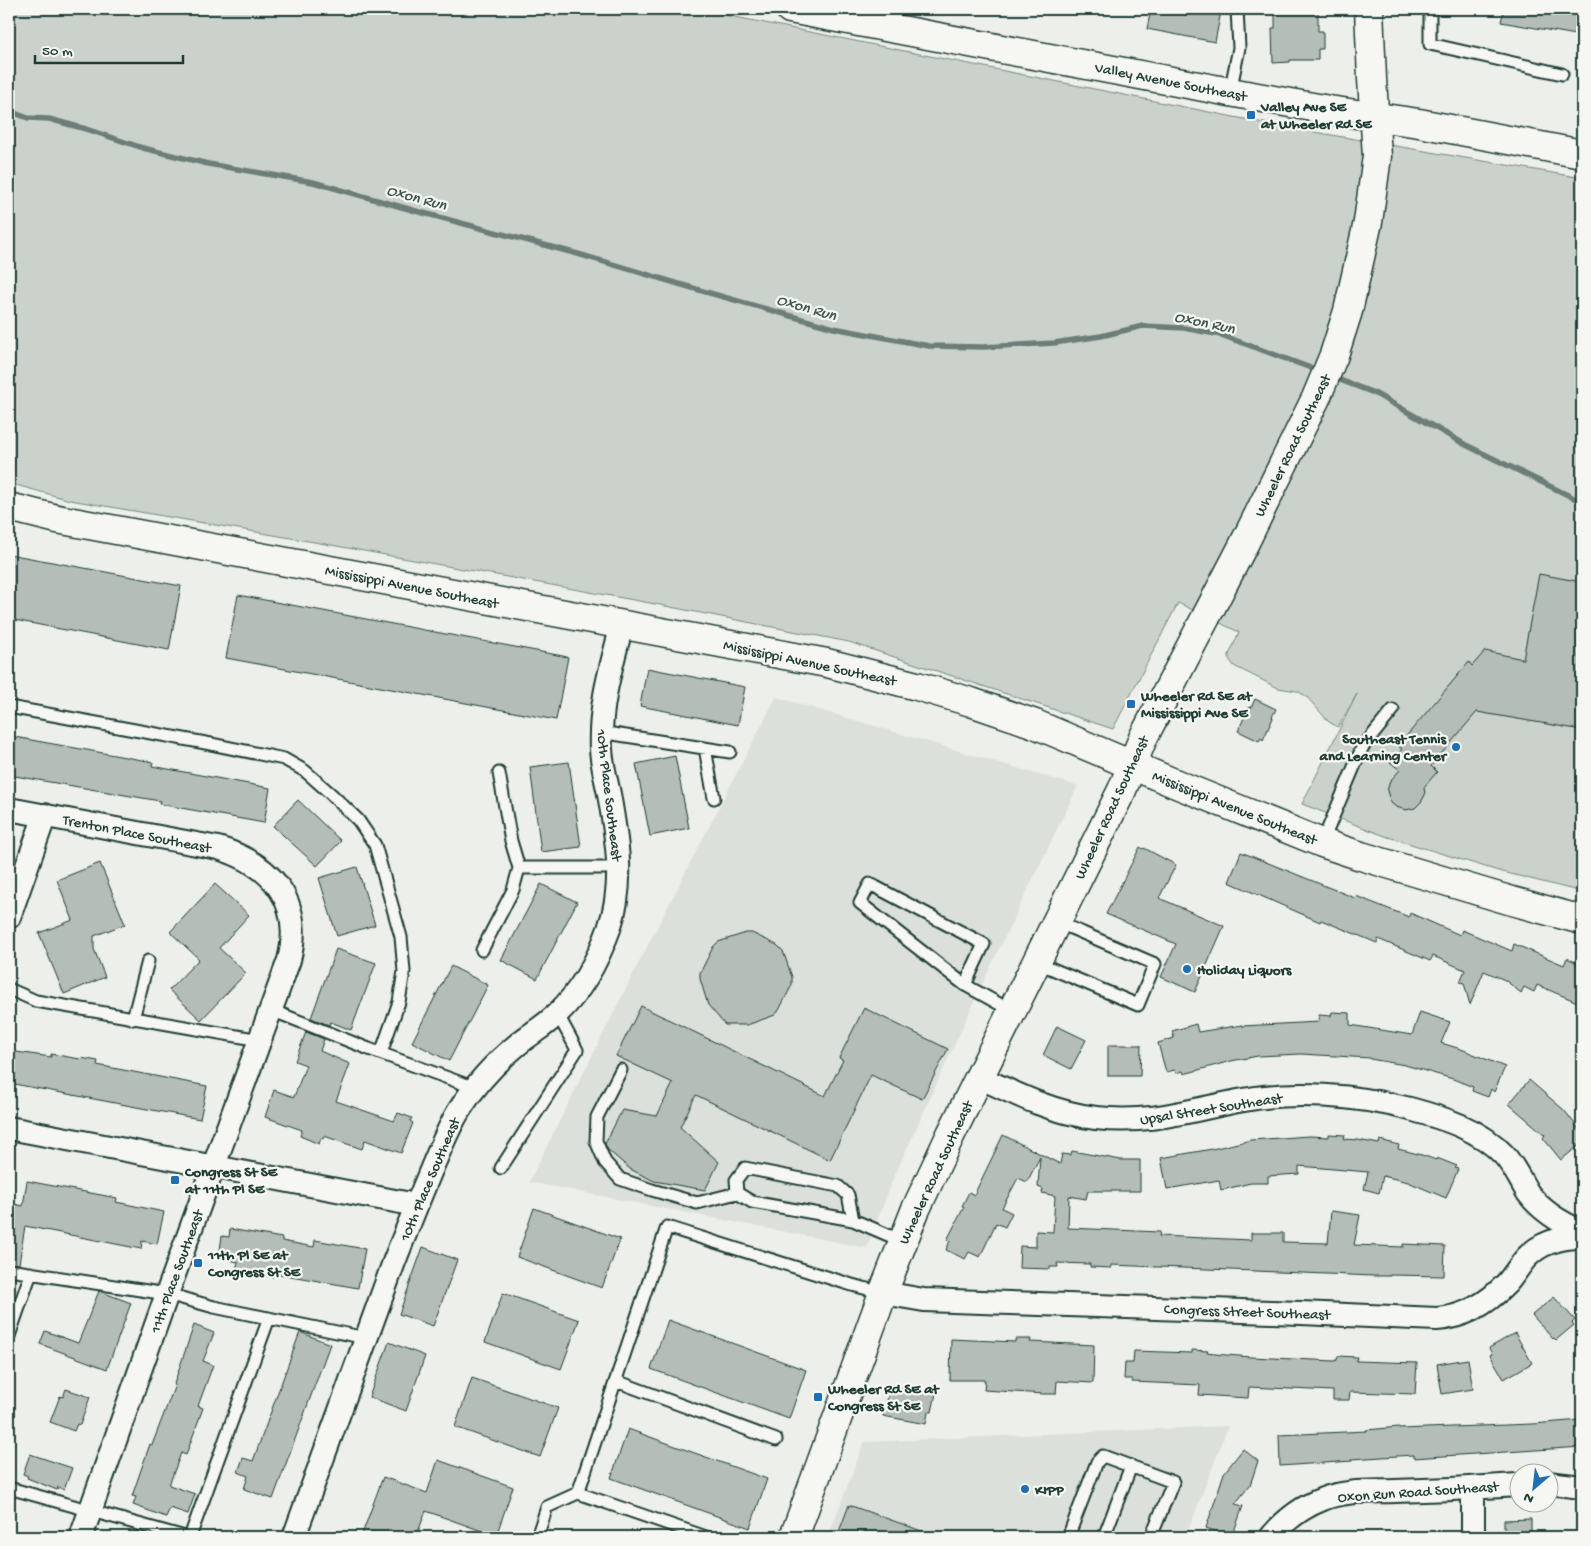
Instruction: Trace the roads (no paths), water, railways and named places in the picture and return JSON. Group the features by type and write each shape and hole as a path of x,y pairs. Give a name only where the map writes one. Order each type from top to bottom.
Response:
{"main road":[{"name":"Valley Avenue Southeast","path":"790,9 1230,92 1582,154"},
{"name":"Wheeler Road Southeast","path":"794,1537 902,1241 926,1185 1122,790 1142,738 1244,544 1316,398 1334,355 1354,290 1371,208 1377,156 1369,9"},
{"name":"Mississippi Avenue Southeast","path":"9,507 57,519 827,664 884,677 963,700 1064,736 1322,843 1392,867 1582,920"}],"street":[{"name":"10th Place Southeast","path":"294,1537 416,1205 452,1122 475,1088 503,1057 557,1014 581,984 594,964 615,912 619,868 617,839 604,772 600,732 602,703 622,625"},
{"name":"Trenton Place Southeast","path":"9,809 218,848 236,853 261,868"},
{"path":"9,917 45,815"},
{"name":"11th Place Southeast","path":"81,1537 291,952 293,925 289,908 281,892 261,868"},
{"name":"Upsal Street Southeast","path":"979,1077 1046,1107 1079,1115 1112,1119 1155,1118 1238,1100 1292,1096 1354,1098 1401,1107 1456,1124 1490,1142 1510,1162 1536,1202 1559,1221 1582,1232"},
{"path":"9,1128 416,1205"},
{"path":"1527,1258 1541,1230 1536,1202"},
{"name":"Congress Street Southeast","path":"883,1293 924,1300 1437,1319 1458,1316 1484,1304 1508,1282 1527,1258 1542,1246 1550,1242 1582,1237"},
{"path":"1558,1484 1582,1487"},
{"name":"Oxon Run Road Southeast","path":"1271,1537 1296,1513 1330,1496 1355,1493 1508,1486"},
{"path":"1473,1488 1473,1537"}],"lane":[{"path":"1230,92 1239,48 1236,9"},
{"path":"1430,9 1430,44 1562,74"},
{"path":"9,707 284,759 305,771 331,794 358,820 375,845 401,937 404,971 400,1002 381,1053"},
{"path":"1322,843 1362,748 1394,710"},
{"path":"600,732 730,752"},
{"path":"705,748 714,798"},
{"path":"482,950 513,890 519,868 511,841 499,773"},
{"path":"519,868 619,868"},
{"path":"965,985 984,944 870,884 860,903 965,985 1012,1012"},
{"path":"1036,962 1138,1005 1155,964 1056,922"},
{"path":"133,1019 148,961"},
{"path":"9,989 36,1001 260,1040"},
{"path":"271,1010 475,1088"},
{"path":"501,1168 577,1050 557,1014"},
{"path":"621,1070 597,1117 596,1141 605,1162 620,1179 696,1203 737,1193 752,1202 853,1220 902,1241"},
{"path":"737,1193 736,1180 745,1168 838,1186 848,1195 853,1220"},
{"path":"578,1493 667,1227 860,1288 883,1293"},
{"path":"9,1270 167,1294 366,1338"},
{"path":"9,1336 31,1273"},
{"path":"190,1537 269,1318"},
{"path":"616,1381 776,1440"},
{"path":"1068,1537 1097,1462 1103,1456 1173,1482 1151,1537"},
{"path":"1104,1537 1131,1466"},
{"path":"9,1488 185,1537"},
{"path":"537,1537 547,1507 578,1493 706,1537"}],"waterway":[{"name":"Oxon Run","path":"9,111 28,118 49,119 143,148 208,164 313,182 578,254 834,328 929,346 983,347 1054,343 1101,336 1143,326 1184,328 1221,335 1319,371"},
{"name":"Oxon Run","path":"1332,377 1374,393 1466,445 1582,502"}],"place":[{"name":"Valley Ave SE at Wheeler Rd SE","path":"1251,115"},
{"name":"Wheeler Rd SE at Mississippi Ave SE","path":"1131,704"},
{"name":"Southeast Tennis and Learning Center","path":"1456,747"},
{"name":"Holiday Liquors","path":"1187,969"},
{"name":"Congress St SE at 11th Pl SE","path":"175,1180"},
{"name":"11th Pl SE at Congress St SE","path":"198,1263"},
{"name":"Wheeler Rd SE at Congress St SE","path":"818,1397"},
{"name":"KIPP","path":"1025,1489"}]}
